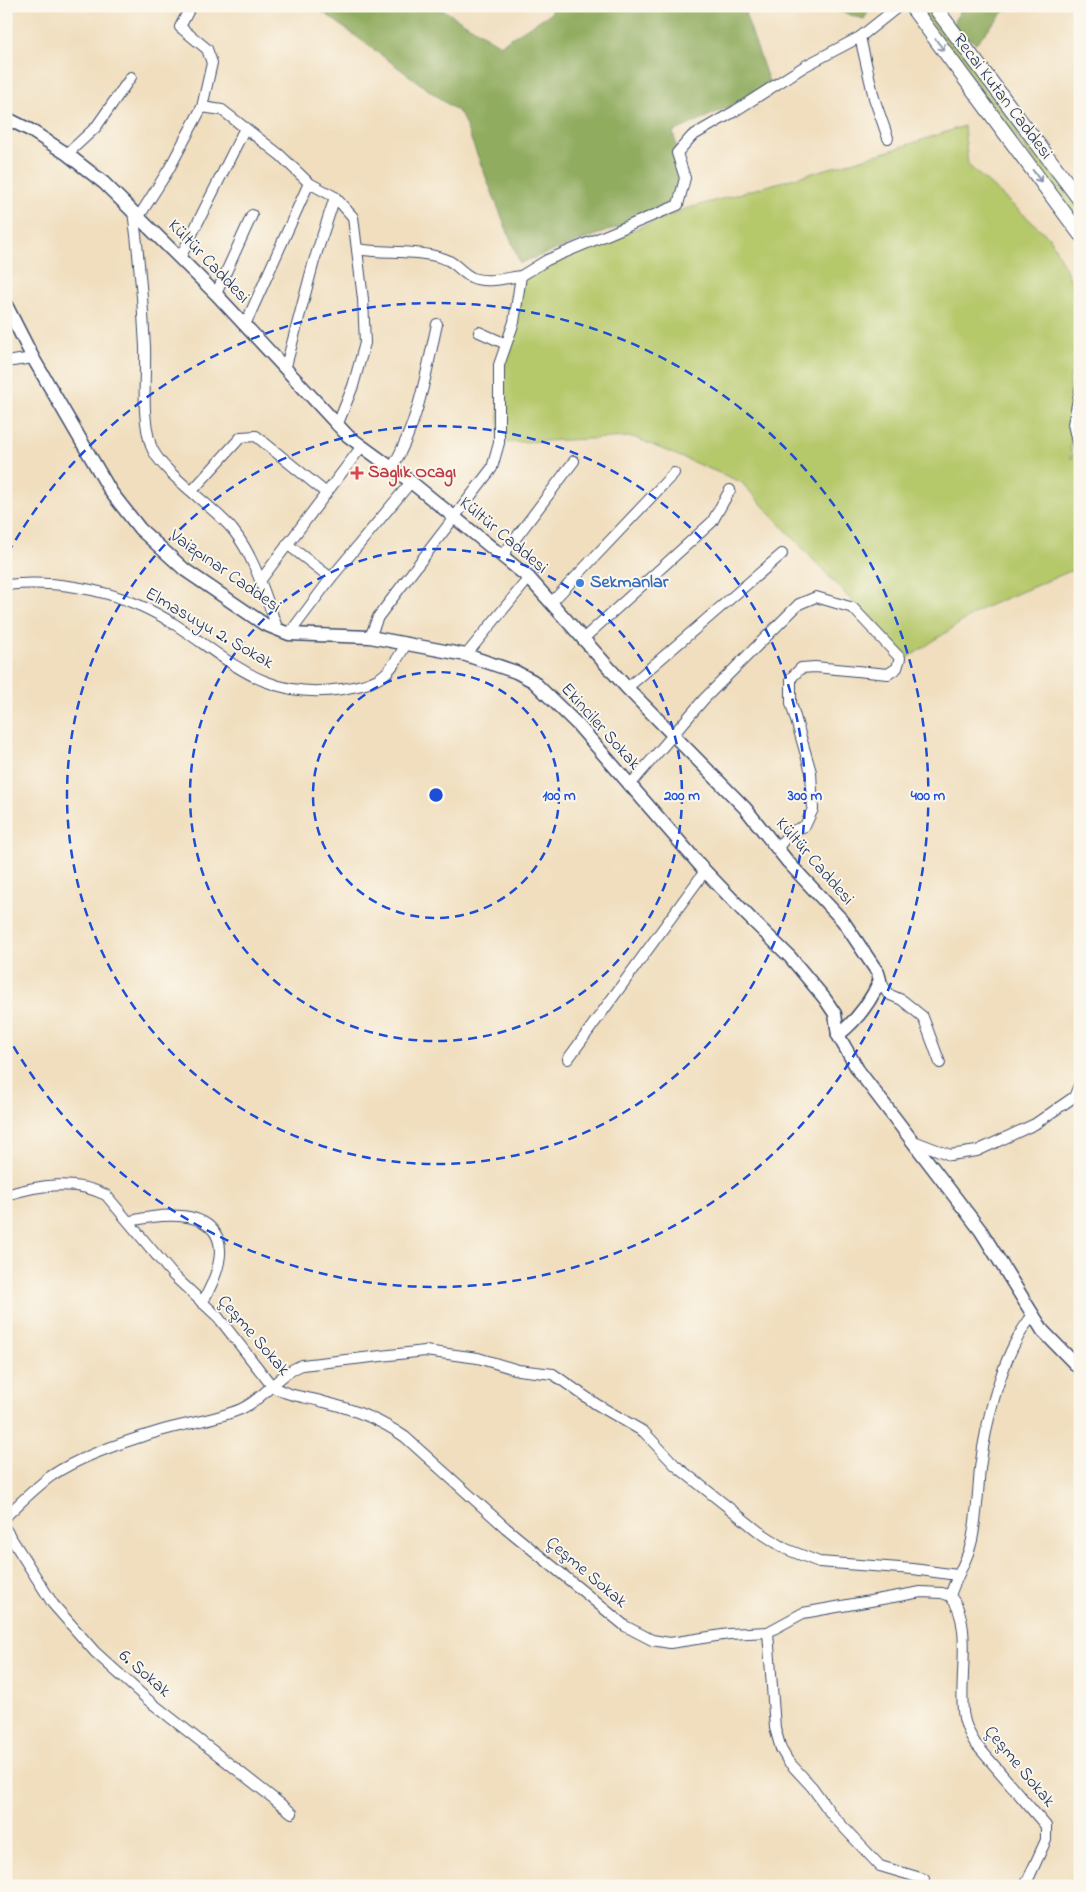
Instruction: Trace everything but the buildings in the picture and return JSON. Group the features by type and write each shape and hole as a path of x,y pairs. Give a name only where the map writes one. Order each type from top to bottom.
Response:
{"main road":[{"name":"Recai Kutan Caddesi","path":"911,6 1080,234"},
{"name":"Recai Kutan Caddesi","path":"934,6 1080,200"}],"street":[{"path":"191,6 180,27 207,49 212,63 202,107 170,169 135,214 145,347 147,422 152,447 168,469 232,528 248,550 260,582 283,632 411,482"},
{"path":"357,249 377,252 414,252 447,259 471,277 492,280 521,276 547,260 678,205 685,178 677,153 692,136 805,66 860,37 899,6"},
{"path":"860,37 874,98 888,138"},
{"path":"68,154 96,127 131,77"},
{"path":"202,107 222,110 280,155 309,183 335,197 353,217 363,299 364,343 353,386 337,426"},
{"name":"Kültür Caddesi","path":"6,118 30,130 68,154 104,184 164,240 286,366 337,426 411,482 529,578 627,688 745,808 777,850 843,921 872,962 880,980"},
{"path":"180,258 244,128"},
{"path":"245,325 309,183"},
{"path":"286,366 314,260 335,197"},
{"path":"216,294 252,215"},
{"path":"370,638 378,617 492,468 499,443 499,365 514,322 521,276"},
{"name":"Vaizpınar Caddesi","path":"6,305 33,358 111,492 140,530 185,570 264,624 283,632 370,638 406,644"},
{"path":"392,468 406,444 422,393 437,324"},
{"path":"479,332 506,344"},
{"path":"6,362 33,358"},
{"path":"1078,446 1073,424 1080,390"},
{"path":"192,491 241,437 256,436 325,492"},
{"path":"260,582 325,492 362,446"},
{"path":"503,555 574,461"},
{"path":"551,603 674,474"},
{"path":"584,638 712,522 730,490"},
{"path":"287,544 331,578"},
{"path":"627,688 782,554"},
{"path":"466,655 529,578"},
{"name":"Elmasuyu 2. Sokak","path":"6,585 42,584 92,591 139,605 176,625 254,678 282,688 311,691 336,690 378,681 397,662 406,644"},
{"path":"629,786 704,700 799,604 816,597 853,608 890,645 900,658 897,668 888,674 815,667 801,668 790,678 791,702 811,772 813,809 805,826 790,832 777,850"},
{"name":"Ekinciler Sokak","path":"406,644 466,655 494,663 533,681 578,725 629,786 705,870 802,970 835,1014 838,1035 858,1070 982,1231 1032,1315 1048,1336 1080,1369"},
{"path":"568,1059 705,870"},
{"path":"838,1035 852,1023 880,980 888,994 902,1000 922,1017 940,1063"},
{"path":"910,1139 950,1155 977,1151 1035,1124 1074,1097 1080,1084"},
{"name":"Çeşme Sokak","path":"6,1195 45,1186 78,1186 94,1189 106,1195 130,1221 162,1262 233,1335 272,1386 281,1392 330,1403 388,1426 405,1437 506,1528 634,1632 652,1640 670,1643 729,1634 768,1632 802,1613 921,1592 942,1593 950,1596 960,1615 964,1648 963,1707 967,1729 975,1743 1046,1826 1046,1840 1025,1886"},
{"path":"130,1221 157,1215 178,1215 196,1217 210,1228 219,1243 220,1263 218,1272 202,1303"},
{"path":"950,1596 957,1575 964,1566 972,1541 980,1466 998,1387 1015,1342 1032,1315"},
{"path":"6,1516 27,1496 62,1469 158,1431 240,1409 254,1402 293,1368 302,1365 416,1352 454,1354 478,1358 518,1370 553,1374 596,1404 644,1432 675,1465 758,1531 786,1548 819,1562 913,1569 957,1575"},
{"name":"6. Sokak","path":"6,1530 53,1604 95,1652 148,1700 292,1813"},
{"path":"768,1632 775,1728 781,1749 788,1760 812,1786 832,1815 880,1866 924,1879"}],"green space":[{"path":"315,6 437,6 500,45 551,13 552,6 759,6 745,13 771,88 673,132 682,168 678,205 520,263 461,114"},
{"path":"821,6 872,6 864,19"},
{"path":"919,6 928,6 1080,211 1080,222"},
{"path":"964,6 1009,6 976,43 950,27"},
{"path":"964,126 968,165 1050,238 1080,298 1080,369 1070,376 1071,459 1080,444 1080,567 983,608 906,659 741,482 633,437 499,443 499,365 521,276 682,210 886,152"}],"place":[{"name":"Saglık Ocagı","path":"357,473"},
{"name":"Sekmanlar","path":"580,583"}]}
